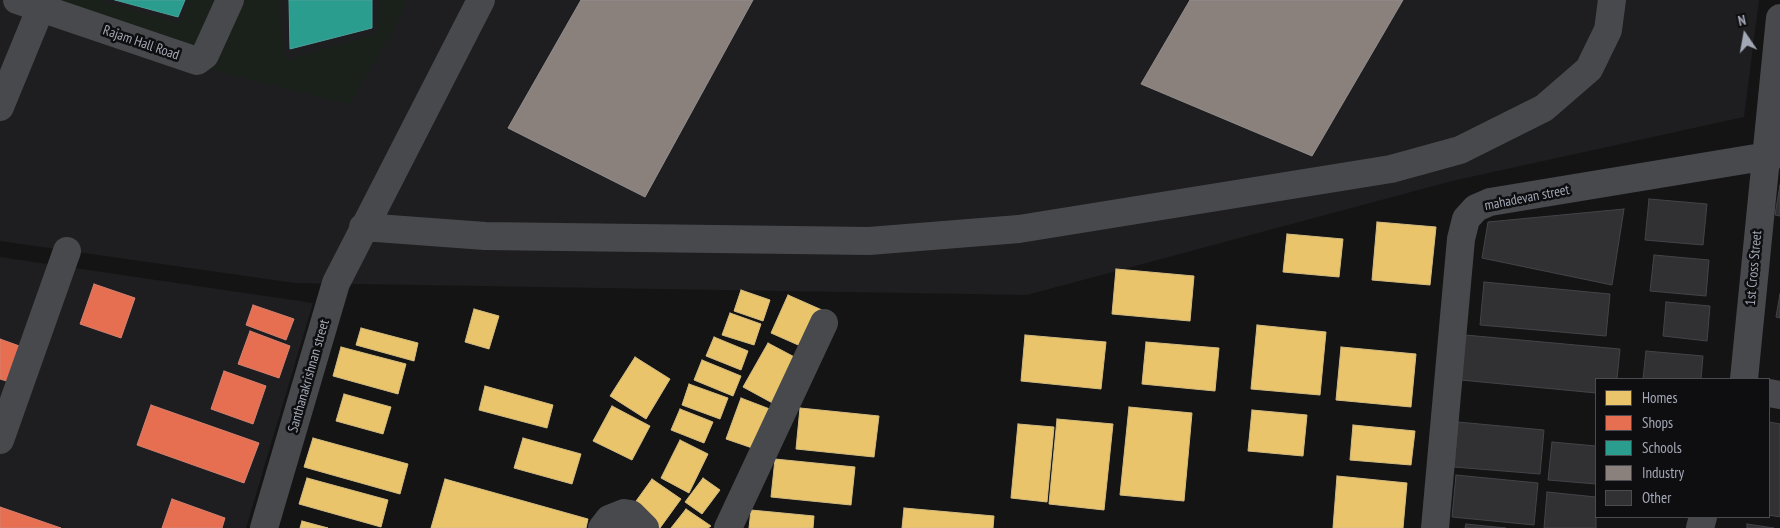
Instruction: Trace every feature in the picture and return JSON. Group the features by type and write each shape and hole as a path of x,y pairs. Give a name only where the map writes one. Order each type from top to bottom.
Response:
{"street":[{"name":"Rajam Hall Road","path":"34,3 198,61 205,55 230,0"},
{"name":"Santhanakrishnan street","path":"264,528 336,283 363,227 481,0"},
{"path":"363,227 485,236 869,241 1019,230 1391,169 1460,150 1544,108 1589,69 1608,30 1612,0"},
{"path":"0,107 34,3"},
{"name":"1st Cross Street","path":"1744,378 1772,155 1780,18"},
{"name":"mahadevan street","path":"1435,528 1462,239 1466,219 1476,208 1490,202 1772,155"},
{"path":"0,440 68,251"},
{"path":"728,528 824,323"},
{"path":"602,528 609,519 624,513 638,521"}],"shaded area":[{"path":"0,0 1759,0 1744,117 1452,181 1027,295 295,283 0,241"},
{"path":"53,0 97,0 180,23 189,0 221,0 198,51"},
{"path":"241,0 278,0 286,60 378,33 379,0 407,0 396,25 350,104 210,69"},
{"path":"0,257 313,303 246,528 0,528"}],"building: Homes":[{"path":"1377,222 1436,227 1430,285 1372,280"},
{"path":"1287,234 1343,239 1339,277 1283,272"},
{"path":"1116,269 1194,276 1190,321 1112,314"},
{"path":"741,290 770,300 763,321 734,311"},
{"path":"788,295 822,310 805,348 771,333"},
{"path":"474,309 499,316 489,349 465,342"},
{"path":"730,313 761,324 754,345 722,335"},
{"path":"1257,325 1326,332 1320,395 1251,389"},
{"path":"361,328 418,343 414,361 356,345"},
{"path":"1025,335 1106,342 1101,389 1021,381"},
{"path":"714,337 748,351 741,370 706,356"},
{"path":"1146,342 1219,348 1215,391 1142,384"},
{"path":"768,343 802,361 778,406 743,387"},
{"path":"341,347 406,364 398,394 333,376"},
{"path":"1341,347 1416,354 1411,407 1336,400"},
{"path":"635,357 670,379 646,419 610,396"},
{"path":"702,360 741,376 733,396 694,380"},
{"path":"689,384 728,398 720,419 682,405"},
{"path":"485,386 553,405 547,428 479,410"},
{"path":"344,394 391,407 383,434 336,421"},
{"path":"741,398 775,411 761,451 726,439"},
{"path":"612,406 650,426 632,460 593,441"},
{"path":"1129,407 1192,413 1184,501 1120,495"},
{"path":"800,408 879,416 874,457 796,449"},
{"path":"680,409 713,422 704,443 671,430"},
{"path":"1252,410 1307,415 1303,456 1248,451"},
{"path":"1057,419 1113,424 1104,510 1049,504"},
{"path":"1018,424 1054,427 1047,502 1011,498"},
{"path":"1353,425 1415,431 1411,465 1350,460"},
{"path":"313,438 408,464 400,494 304,467"},
{"path":"523,438 581,454 572,484 514,468"},
{"path":"680,440 708,454 689,493 661,478"},
{"path":"775,459 855,467 851,505 771,497"},
{"path":"1337,476 1407,483 1403,528 1333,528"},
{"path":"307,478 388,500 381,527 299,504"},
{"path":"703,478 720,490 702,514 685,502"},
{"path":"445,479 588,519 586,528 431,528"},
{"path":"652,479 681,499 660,528 631,508"},
{"path":"904,508 994,516 993,528 902,528"},
{"path":"686,509 711,526 708,528 671,528"},
{"path":"751,510 814,516 813,528 749,528"},
{"path":"302,521 328,528 300,528"}],"building: Shops":[{"path":"94,284 135,298 121,338 80,324"},
{"path":"253,305 294,319 286,340 246,325"},
{"path":"250,331 290,346 279,378 238,364"},
{"path":"0,339 25,348 13,383 0,379"},
{"path":"224,371 266,386 253,424 211,409"},
{"path":"151,405 259,443 244,483 137,445"},
{"path":"172,499 225,518 222,528 162,528"},
{"path":"0,507 61,528 0,528"}],"building: Schools":[{"path":"115,0 185,0 178,17"},
{"path":"289,0 372,0 372,28 290,49"}],"building: Industry":[{"path":"581,0 753,0 645,197 508,128"},
{"path":"1190,0 1403,0 1312,156 1141,84"}],"building: Other":[{"path":"1780,185 1780,216 1775,215"},
{"path":"1649,199 1707,204 1703,245 1645,240"},
{"path":"1624,209 1612,285 1482,258 1488,222"},
{"path":"1654,255 1709,260 1706,296 1650,291"},
{"path":"1484,282 1610,294 1606,336 1480,325"},
{"path":"1780,294 1780,318 1776,317"},
{"path":"1666,302 1710,306 1707,341 1663,336"},
{"path":"1465,335 1620,349 1617,378 1595,378 1595,393 1461,380"},
{"path":"1646,351 1703,356 1701,378 1643,378"},
{"path":"1458,422 1544,430 1540,474 1454,467"},
{"path":"1770,422 1780,424 1780,517 1770,515"},
{"path":"1552,442 1595,446 1595,484 1548,480"},
{"path":"1456,475 1538,483 1534,525 1452,517"},
{"path":"1547,492 1595,497 1596,528 1544,528"},
{"path":"1466,524 1506,528 1465,528"},
{"path":"1747,524 1774,528 1747,528"}]}
